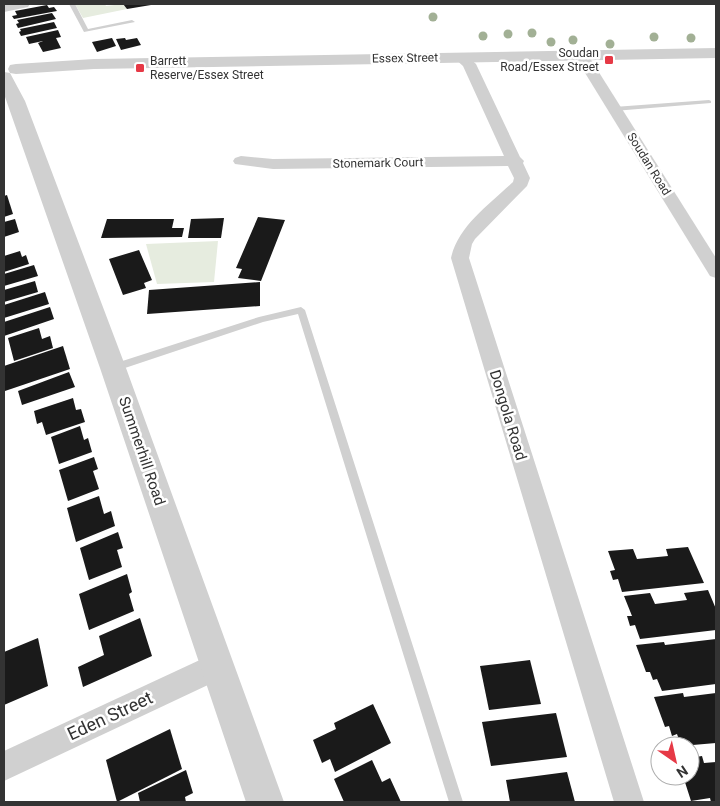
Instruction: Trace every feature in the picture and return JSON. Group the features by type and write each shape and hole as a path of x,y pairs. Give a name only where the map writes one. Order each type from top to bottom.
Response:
{"street":[{"path":"4,8 24,4"},
{"name":"Essex Street","path":"10,66 716,53"},
{"name":"Soudan Road","path":"581,55 716,272"},
{"name":"Dongola Road","path":"460,57 469,64 522,173 521,183 469,235 463,244 460,258 629,802"},
{"name":"Summerhill Road","path":"10,66 16,101 113,368 265,802"},
{"name":"Stonemark Court","path":"241,161 273,164 516,161"},
{"name":"Eden Street","path":"4,766 217,666"}],"lane":[{"path":"72,4 86,31 132,22"},
{"path":"614,109 709,102"},
{"path":"113,368 262,319 301,310 456,802"}],"shaded area":[{"path":"75,4 105,4 106,6 123,4 127,9 83,18"},
{"path":"218,241 214,282 157,284 146,244"}],"building":[{"path":"123,4 151,4 151,5 127,9"},
{"path":"47,5 49,8 54,7 57,11 14,19 12,16 17,15 15,11"},
{"path":"52,13 56,19 18,28 16,24 19,23 17,20"},
{"path":"54,22 57,28 21,36 19,32 21,31 20,29"},
{"path":"58,30 61,37 56,38 61,48 43,52 38,43 43,41 29,44 26,37"},
{"path":"112,38 116,46 97,52 92,42"},
{"path":"125,38 126,40 137,38 141,45 121,50 116,39"},
{"path":"7,195 13,214 4,217 4,196"},
{"path":"258,217 285,220 261,281 238,278 242,269 236,268"},
{"path":"224,218 221,238 188,238 191,219"},
{"path":"15,219 19,232 4,237 4,222"},
{"path":"107,219 174,219 172,228 184,228 182,237 101,238"},
{"path":"139,250 152,280 144,283 146,288 123,295 109,259"},
{"path":"20,251 22,257 26,255 29,264 4,272 4,256"},
{"path":"34,265 38,276 4,286 4,274"},
{"path":"35,281 38,292 4,302 4,290"},
{"path":"260,282 260,306 147,314 149,290"},
{"path":"45,292 49,304 4,318 4,305"},
{"path":"50,307 54,319 4,336 4,322"},
{"path":"39,328 42,339 50,336 53,348 14,361 8,338"},
{"path":"63,346 70,369 5,391 4,366"},
{"path":"69,372 75,387 22,405 18,391"},
{"path":"73,398 76,410 81,409 85,422 46,435 42,422 37,424 34,411"},
{"path":"80,426 84,440 88,438 92,452 59,464 51,437"},
{"path":"94,457 98,469 93,471 99,489 68,501 59,470"},
{"path":"99,496 104,514 111,511 115,526 76,542 67,508"},
{"path":"118,532 123,548 117,550 122,567 89,580 80,548"},
{"path":"688,547 704,583 622,592 618,579 613,580 610,571 615,570 608,551 633,549 637,559 668,556 666,549"},
{"path":"127,574 132,592 129,594 134,611 89,630 79,594"},
{"path":"708,590 716,609 716,630 640,639 635,625 630,626 627,616 632,616 624,596 650,593 655,604 687,600 684,593"},
{"path":"140,618 152,656 83,687 78,667 104,655 99,636"},
{"path":"38,638 48,686 4,705 4,652"},
{"path":"716,639 716,684 662,691 657,679 653,680 650,672 646,672 636,645 664,642 665,645"},
{"path":"530,660 541,704 489,710 480,666"},
{"path":"683,693 684,697 716,693 716,743 700,744 700,736 678,736 677,734 672,736 669,726 665,727 654,697"},
{"path":"373,704 391,743 335,772 330,759 322,763 313,740 336,729 334,723"},
{"path":"556,713 567,757 491,766 482,722"},
{"path":"170,729 182,769 117,802 106,760"},
{"path":"700,756 702,756 704,763 716,762 716,802 711,802 710,798 691,801 686,786 700,786"},
{"path":"372,760 382,782 390,778 401,802 344,802 334,779"},
{"path":"186,770 193,793 185,797 186,802 140,802 138,793"},
{"path":"567,772 575,802 510,802 506,780"}],"place":[{"name":"Soudan Road/Essex Street","path":"609,60"},
{"name":"Barrett Reserve/Essex Street","path":"140,68"}]}
